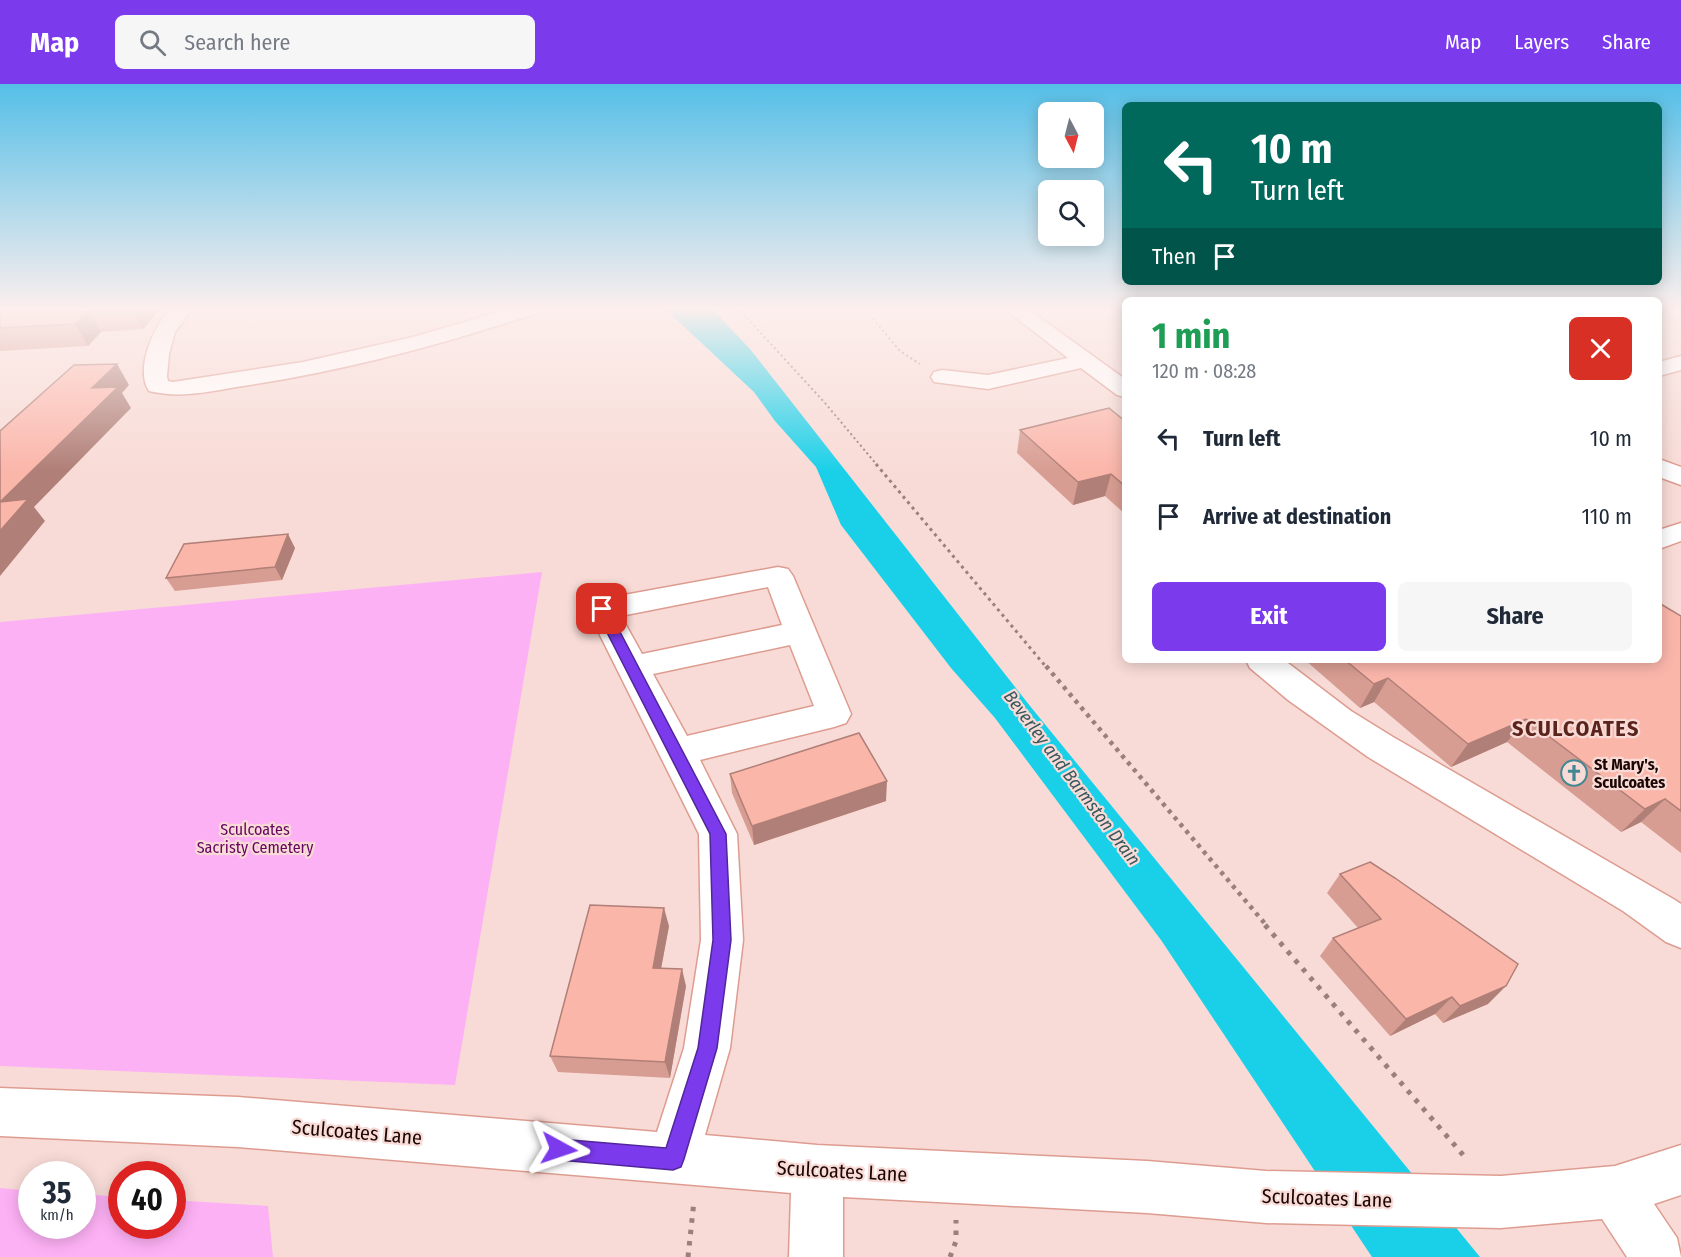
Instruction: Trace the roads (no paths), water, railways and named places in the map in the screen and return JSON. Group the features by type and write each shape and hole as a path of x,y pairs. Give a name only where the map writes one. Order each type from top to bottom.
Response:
{"street":[{"path":"158,362 157,386 173,389 266,376 331,362"},
{"path":"942,377 988,382 1082,362"},
{"path":"1086,362 1121,383"},
{"path":"1662,368 1681,363"},
{"path":"1662,468 1681,477"},
{"path":"1662,539 1681,531"},
{"path":"678,752 834,714 778,576 602,609 678,752 718,834 722,940 707,1048 686,1160"},
{"path":"633,667 800,632"},
{"path":"1265,663 1298,692 1380,746 1536,836 1681,929"},
{"name":"Sculcoates Lane","path":"0,1112 238,1122 817,1170 1147,1187 1266,1197 1501,1202 1615,1192 1681,1170"},
{"path":"816,1257 817,1170"},
{"path":"1615,1192 1658,1257"}],"water":[{"name":"Beverley and Barmston Drain","path":"722,362 760,362 1030,706 1480,1257 1372,1257 1161,940 995,718 951,668 841,525 816,467 775,421 754,392"}],"place":[{"name":"St Mary's, Sculcoates","path":"1574,773"}],"district":[{"name":"SCULCOATES","path":"1576,728"}],"park label":[{"name":"Sculcoates Sacristy Cemetery","path":"255,838"}]}
